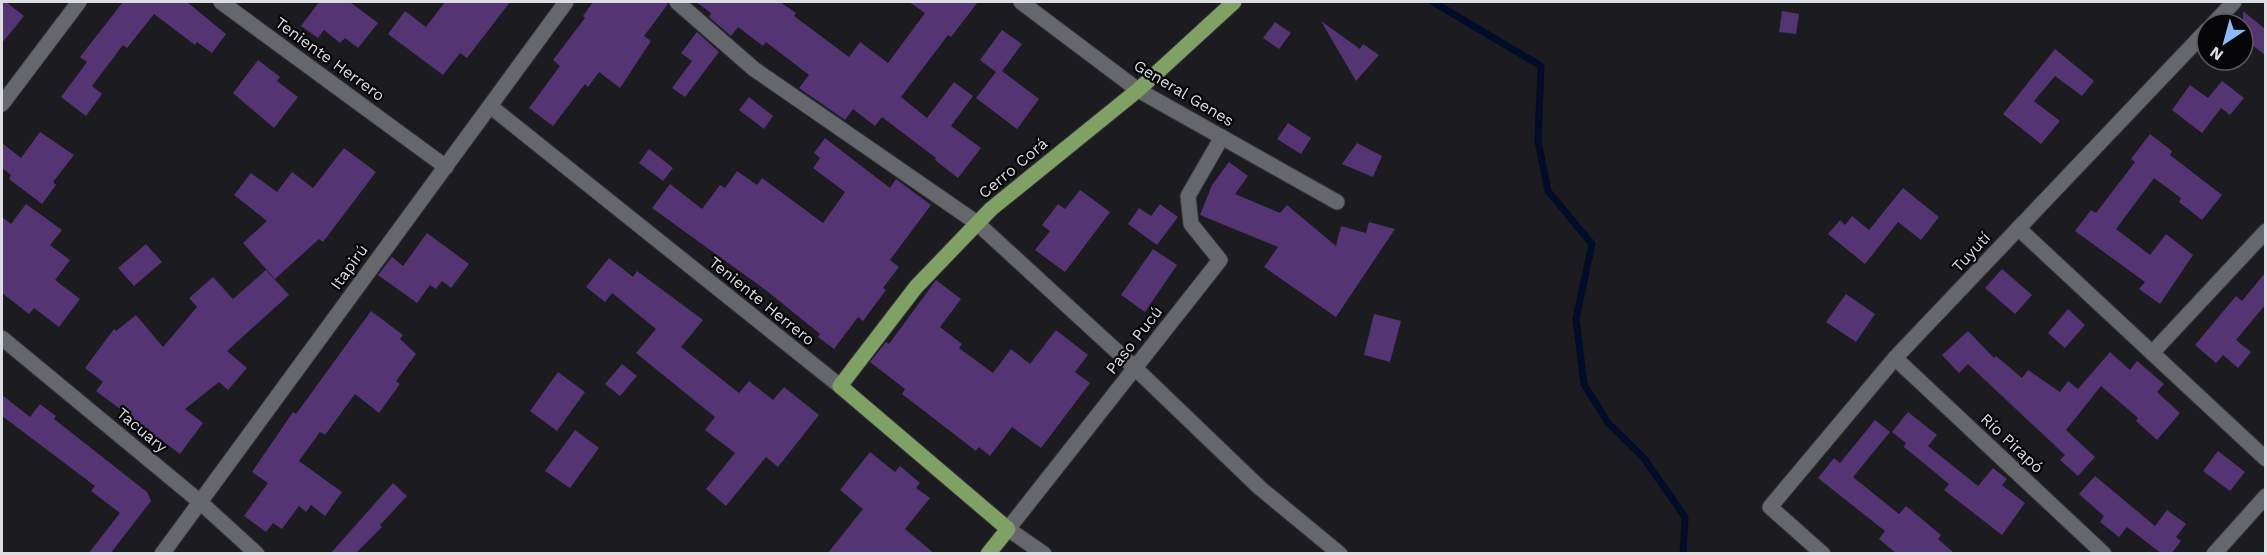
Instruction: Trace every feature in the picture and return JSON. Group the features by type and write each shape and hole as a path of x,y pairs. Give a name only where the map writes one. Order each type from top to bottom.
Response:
{"main road":[{"name":"Cerro Corá","path":"840,386 916,287 991,209 1137,90 1234,2"},
{"name":"Teniente Herrero","path":"840,386 1008,529"},
{"name":"Paso Pucú","path":"988,554 1008,529"}],"street":[{"path":"2,104 79,2"},
{"name":"Teniente Herrero","path":"222,2 446,167"},
{"name":"Itapirú","path":"162,554 566,2"},
{"path":"677,2 754,69 977,223 1135,368 1260,488 1340,554"},
{"name":"General Genes","path":"1021,2 1137,90 1337,202"},
{"name":"Tuyutí","path":"1823,554 1770,507 1895,358 2195,43"},
{"name":"Teniente Herrero","path":"490,106 840,386"},
{"name":"Paso Pucú","path":"1008,529 1220,260 1191,224 1188,196 1222,137"},
{"path":"2018,228 2265,459"},
{"path":"2152,353 2265,231"},
{"name":"Tacuary","path":"2,338 199,501 257,554"},
{"name":"Río Pirapó","path":"1895,358 2104,554"},
{"path":"2214,554 2265,496"},
{"path":"1008,529 1044,554"}],"building":[{"path":"2,2 6,2 24,16 2,43"},
{"path":"123,2 187,2 226,34 212,53 197,42 195,45 154,14 127,48 123,45 92,86 102,94 86,116 61,97 87,62 80,57"},
{"path":"319,2 350,2 378,23 358,48 345,38 340,43 324,30 318,38 301,26"},
{"path":"445,2 510,2 467,58 460,53 443,75 388,34 405,11 426,27"},
{"path":"593,2 667,2 668,4 644,36 651,41 620,88 599,72 588,87 585,84 553,126 529,108 560,66 553,60 585,18 583,16"},
{"path":"696,2 780,2 796,13 794,16 849,57 860,42 888,63 925,13 909,2 978,2 951,37 948,35 901,97 927,118 954,82 973,96 951,126 981,148 958,178 935,160 936,158 882,117 875,126 853,109 845,120 799,88 809,75 766,42 763,46 738,27 731,36 709,17 711,13"},
{"path":"1782,11 1799,14 1796,34 1779,32"},
{"path":"1321,21 1360,49 1363,44 1379,55 1356,81"},
{"path":"2255,21 2265,29 2265,55 2255,47"},
{"path":"1275,22 1291,33 1279,49 1263,38"},
{"path":"1002,30 1022,44 1002,71 1039,99 1017,129 976,98 996,72 980,60"},
{"path":"697,32 719,52 685,97 672,88 692,61 681,53"},
{"path":"2055,49 2094,81 2082,96 2055,76 2034,101 2060,121 2041,144 2003,114"},
{"path":"258,60 280,77 277,81 298,97 274,128 233,93"},
{"path":"2222,81 2244,98 2230,115 2221,108 2202,133 2172,110 2190,85 2208,98"},
{"path":"749,97 773,116 764,129 739,110"},
{"path":"1288,123 1311,138 1301,154 1277,139"},
{"path":"40,132 74,155 53,182 56,185 42,204 9,179 11,175 2,168 2,143 21,158"},
{"path":"2150,134 2172,151 2170,155 2222,195 2202,220 2179,202 2181,198 2154,178 2116,229 2150,255 2166,234 2193,255 2160,304 2139,289 2145,282 2075,231 2091,210 2096,213 2135,162 2131,159"},
{"path":"825,138 890,188 896,179 931,205 890,260 899,267 883,288 886,290 863,321 858,317 834,349 818,337 820,334 767,291 652,208 670,184 702,209 720,185 725,188 737,171 757,185 762,178 823,223 845,192 813,168 820,158 814,153"},
{"path":"1357,143 1382,156 1373,177 1342,164"},
{"path":"344,148 376,172 323,242 319,239 275,279 243,243 267,221 234,195 251,173 277,192 292,172 313,188"},
{"path":"649,149 673,168 663,181 639,163"},
{"path":"1229,162 1248,176 1235,194 1280,213 1287,205 1336,246 1341,226 1366,233 1369,222 1395,229 1336,317 1264,267 1278,247 1200,215 1212,185"},
{"path":"1903,188 1939,217 1921,240 1898,222 1865,264 1828,234 1840,220 1845,225 1852,216 1869,230"},
{"path":"1080,190 1110,212 1065,272 1035,250 1050,231 1042,225 1058,204 1065,209"},
{"path":"26,204 62,230 50,245 70,260 55,280 80,299 59,327 34,308 29,314 2,293 2,217 11,224"},
{"path":"1160,204 1178,217 1157,245 1128,224 1139,208 1151,216"},
{"path":"427,233 469,264 451,288 442,281 436,289 430,285 417,303 378,275 392,257 403,266"},
{"path":"146,244 162,262 134,286 118,268"},
{"path":"1153,249 1177,265 1145,312 1121,295"},
{"path":"609,258 633,277 637,271 703,320 681,347 739,393 749,381 773,400 784,387 819,415 778,467 766,457 726,506 706,489 735,453 705,430 715,417 636,353 656,329 612,293 605,302 586,287"},
{"path":"2002,269 2032,295 2015,314 1985,288"},
{"path":"266,270 289,295 227,351 247,368 228,390 219,382 185,409 203,423 180,454 96,391 103,382 85,368 114,329 116,331 136,315 163,347 197,307 189,298 213,277 233,299"},
{"path":"2265,273 2265,305 2236,340 2251,352 2238,368 2223,355 2216,363 2195,345 2236,296 2242,301"},
{"path":"936,280 961,299 940,327 962,344 959,348 993,373 1011,349 1030,364 1056,330 1088,355 1075,372 1090,383 1041,448 1012,427 990,456 979,447 976,451 902,394 905,389 870,362 886,342 889,344"},
{"path":"1846,294 1875,314 1856,342 1826,322"},
{"path":"2068,309 2085,325 2065,348 2048,333"},
{"path":"371,311 403,335 400,339 416,354 396,381 400,384 379,413 355,394 325,435 320,432 299,461 342,492 325,516 311,505 306,512 299,506 282,529 273,523 266,532 244,516 268,483 252,472 293,412 296,414"},
{"path":"1374,314 1401,321 1390,362 1364,355"},
{"path":"1968,331 1994,358 1996,356 2022,378 2028,370 2060,392 2068,381 2078,389 2110,352 2130,370 2137,361 2164,384 2157,392 2180,413 2157,440 2136,421 2138,418 2101,386 2066,430 2095,457 2078,476 2060,460 2065,455 1968,364 1959,373 1942,355"},
{"path":"622,364 637,376 620,396 605,384"},
{"path":"558,372 585,392 557,431 530,411"},
{"path":"2,395 30,417 40,404 56,416 54,419 147,492 151,501 110,554 88,554 120,513 91,491 95,486 2,416"},
{"path":"1908,412 1937,435 1928,446 1978,486 1993,468 2007,479 2002,485 2025,503 2002,535 1944,490 1949,484 1904,447 1906,443 1892,432"},
{"path":"1875,420 1890,432 1853,477 1899,514 1906,506 1941,535 1938,539 1955,554 1897,554 1879,539 1885,531 1818,478 1834,458 1840,463"},
{"path":"575,430 599,448 570,488 545,471"},
{"path":"2218,451 2245,472 2230,491 2203,471"},
{"path":"870,452 895,472 900,466 920,483 916,488 930,498 905,529 935,554 827,554 863,509 840,490"},
{"path":"2095,476 2155,526 2167,510 2186,524 2176,537 2181,541 2171,554 2162,554 2127,527 2119,537 2100,522 2104,516 2079,494"},
{"path":"393,483 407,496 380,525 382,527 355,554 330,554"}],"waterway":[{"path":"1433,2 1541,66 1538,141 1548,191 1592,244 1576,319 1584,384 1608,423 1643,457 1685,517 1683,554"}]}
